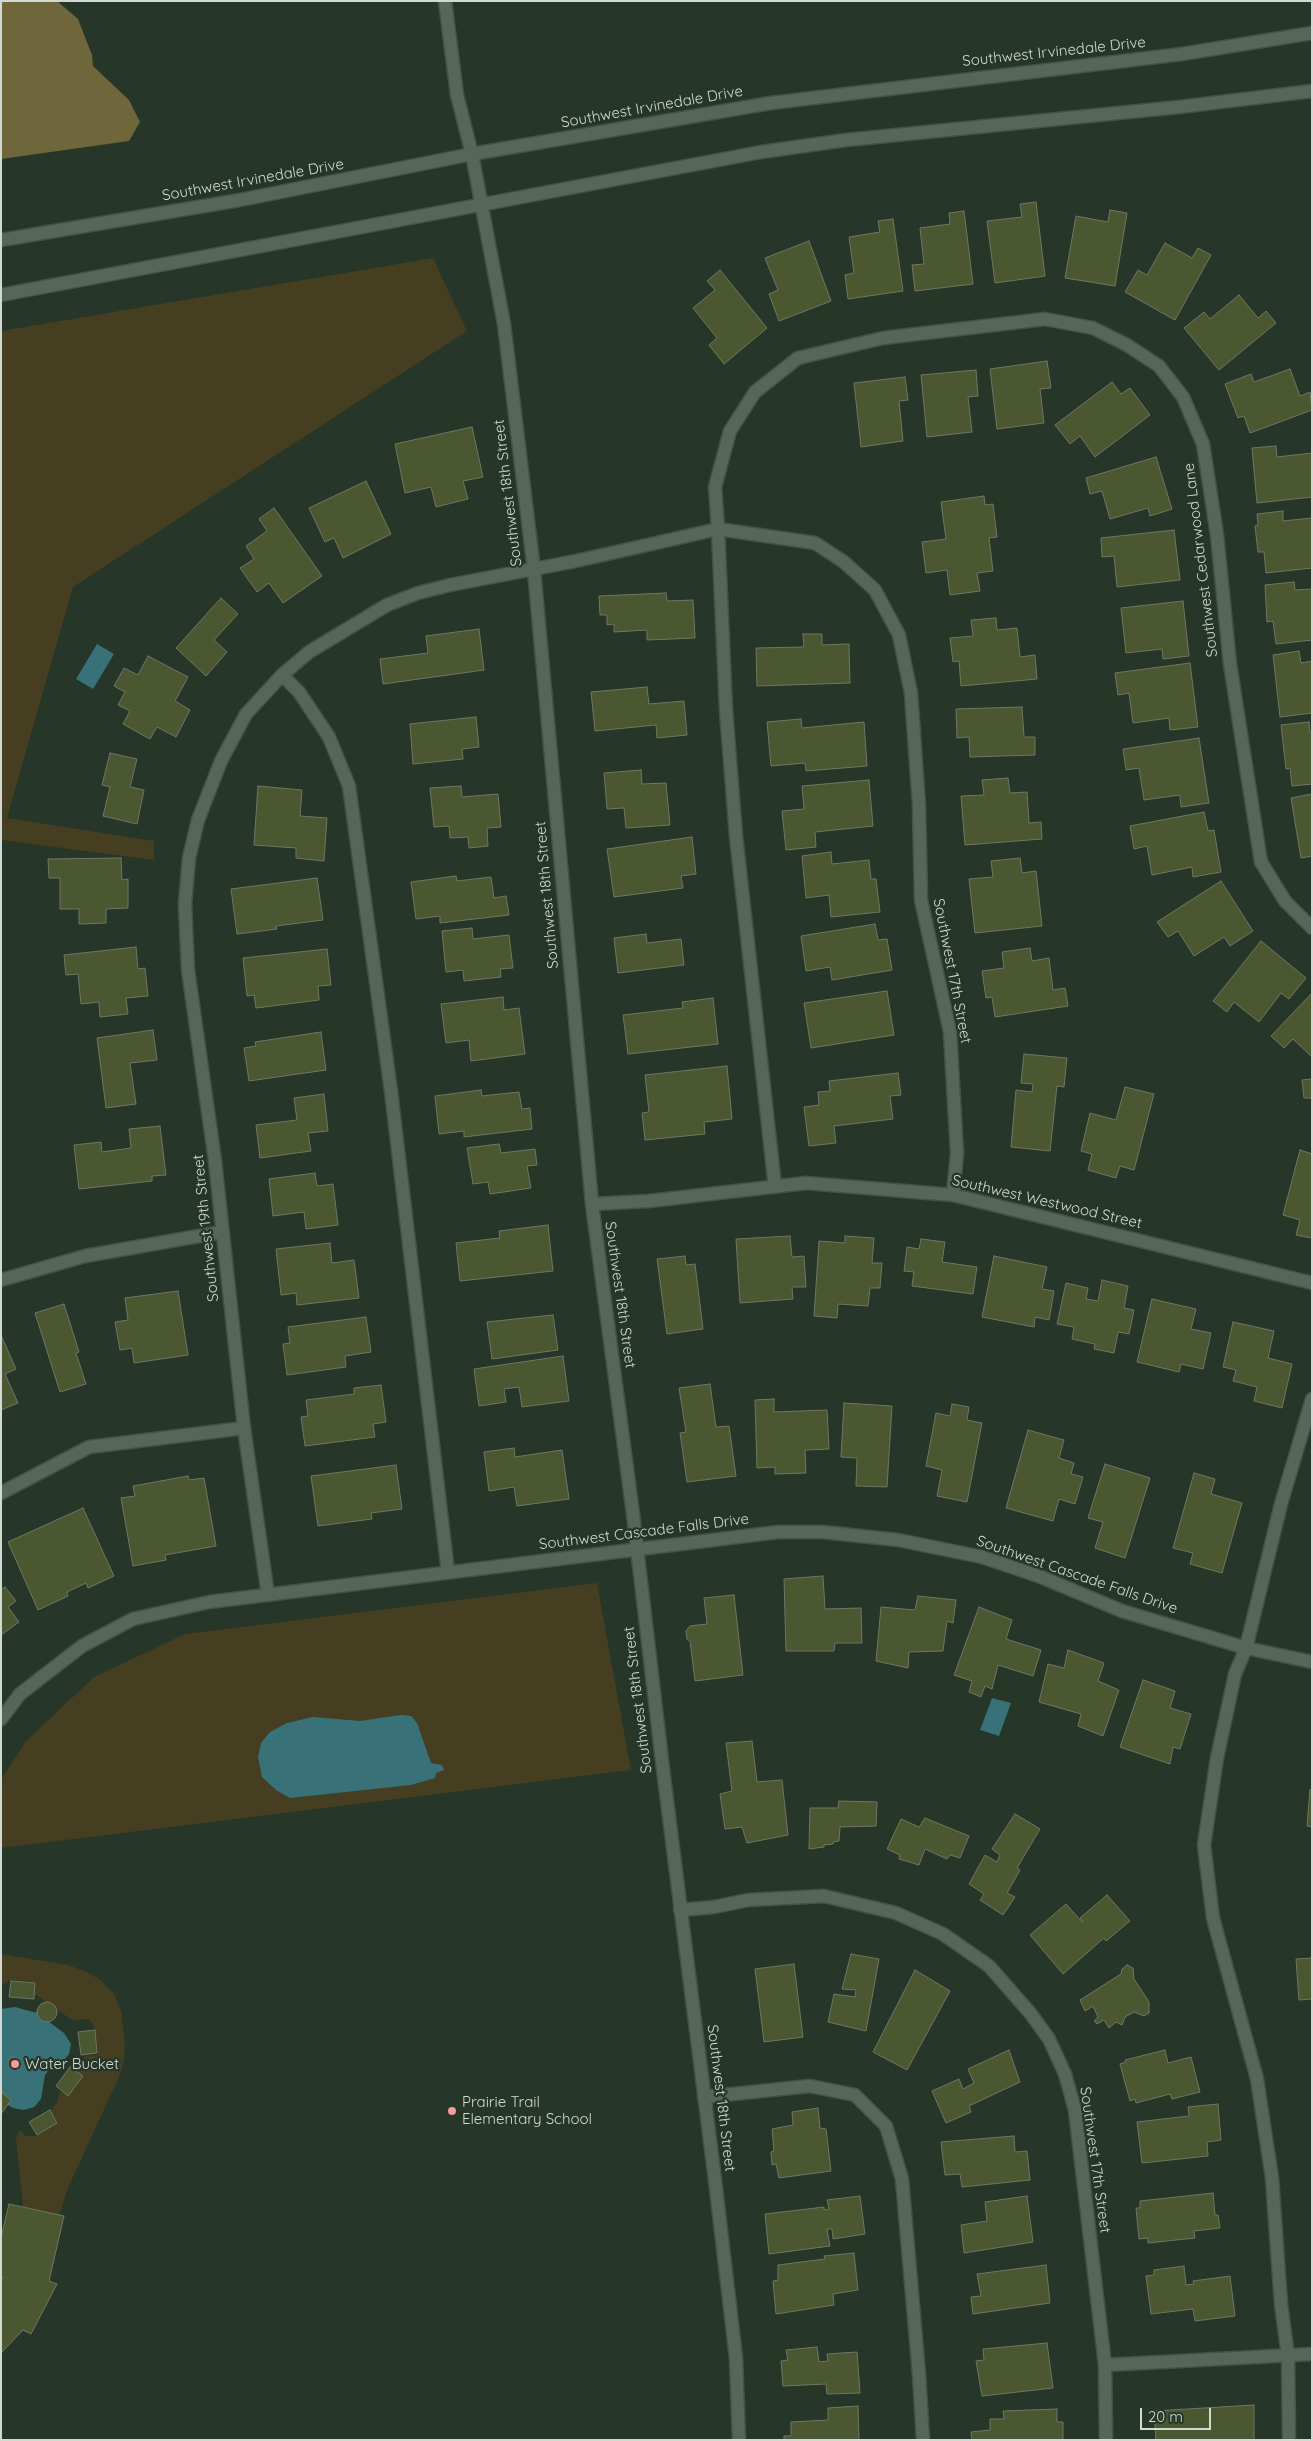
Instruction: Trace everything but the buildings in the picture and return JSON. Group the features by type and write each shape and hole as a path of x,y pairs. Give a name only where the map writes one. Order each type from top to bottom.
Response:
{"street":[{"name":"Southwest 18th Street","path":"445,1 457,95 472,154 504,324 534,570 592,1204 637,1550 736,2358 739,2440"},
{"name":"Southwest Irvinedale Drive","path":"1,240 240,200 472,154 771,103 1182,54 1312,33"},
{"path":"1,295 761,152 846,140 1179,107 1312,91"},
{"name":"Southwest Cedarwood Lane","path":"775,1187 736,836 726,710 715,487 730,431 755,392 798,358 883,338 1045,319 1093,328 1128,345 1159,366 1183,397 1203,444 1217,535 1230,664 1261,862 1285,901 1312,928"},
{"name":"Southwest 19th Street","path":"268,1595 244,1428 215,1161 188,970 185,904 188,858 198,820 221,761 246,714 282,675 309,652 387,605 418,593 442,587 508,573 534,570 718,529"},
{"name":"Southwest 17th Street","path":"718,529 815,543 844,562 876,590 899,635 911,693 919,805 921,900 950,1032 957,1153 953,1195"},
{"path":"282,675 299,692 329,737 349,786 391,1091 448,1572"},
{"name":"Southwest Westwood Street","path":"592,1204 649,1202 806,1183 953,1195 1312,1283"},
{"path":"1,1280 86,1256 222,1232"},
{"path":"1289,2440 1288,2356 1281,2304 1272,2178 1258,2089 1213,1918 1204,1845 1221,1740 1235,1674 1246,1648 1281,1504 1312,1399"},
{"path":"1,1493 89,1447 244,1428"},
{"name":"Southwest Cascade Falls Drive","path":"1,1719 20,1694 82,1646 133,1620 209,1602 778,1532 823,1532 898,1540 982,1557 1041,1577 1122,1611 1246,1648 1312,1662"},
{"name":"Southwest 17th Street","path":"680,1910 714,1907 748,1900 824,1896 896,1912 943,1934 989,1966 1031,2014 1049,2039 1065,2074 1074,2110 1106,2365 1106,2440"},
{"path":"704,2097 810,2086 855,2095 886,2126 902,2179 923,2440"},
{"path":"1106,2365 1312,2354"}],"shaded area":[{"path":"1,1 57,1 78,19 92,55 93,66 129,100 140,122 129,141 1,159"},
{"path":"433,258 467,331 73,587 7,818 154,841 154,860 1,840 1,331"},
{"path":"597,1583 631,1770 1,1848 1,1780 26,1741 94,1677 185,1634"},
{"path":"1,1954 68,1965 87,1972 102,1981 114,1994 121,2011 125,2042 124,2061 119,2077 68,2188 59,2215 23,2207 16,2138 20,2130 26,2136 36,2136 58,2123 51,2111 57,2102 60,2091 68,2096 83,2076 76,2071 85,2056 98,2055 95,2029 89,2019 72,2020 35,1994 35,1982 10,1980 1,1986"}],"water":[{"path":"97,644 114,654 93,689 76,679"},
{"path":"992,1698 1011,1703 999,1736 980,1730"},
{"path":"401,1715 411,1716 417,1723 431,1763 442,1765 444,1770 436,1773 435,1778 411,1785 290,1798 276,1790 262,1777 258,1757 261,1743 270,1732 287,1723 313,1717 360,1721"},
{"path":"15,2007 37,2013 64,2033 71,2044 66,2058 52,2066 45,2075 41,2099 34,2107 24,2110 13,2108 1,2101 1,2009"}],"place":[{"name":"Water Bucket","path":"15,2064"},
{"name":"Prairie Trail Elementary School","path":"452,2111"}]}
